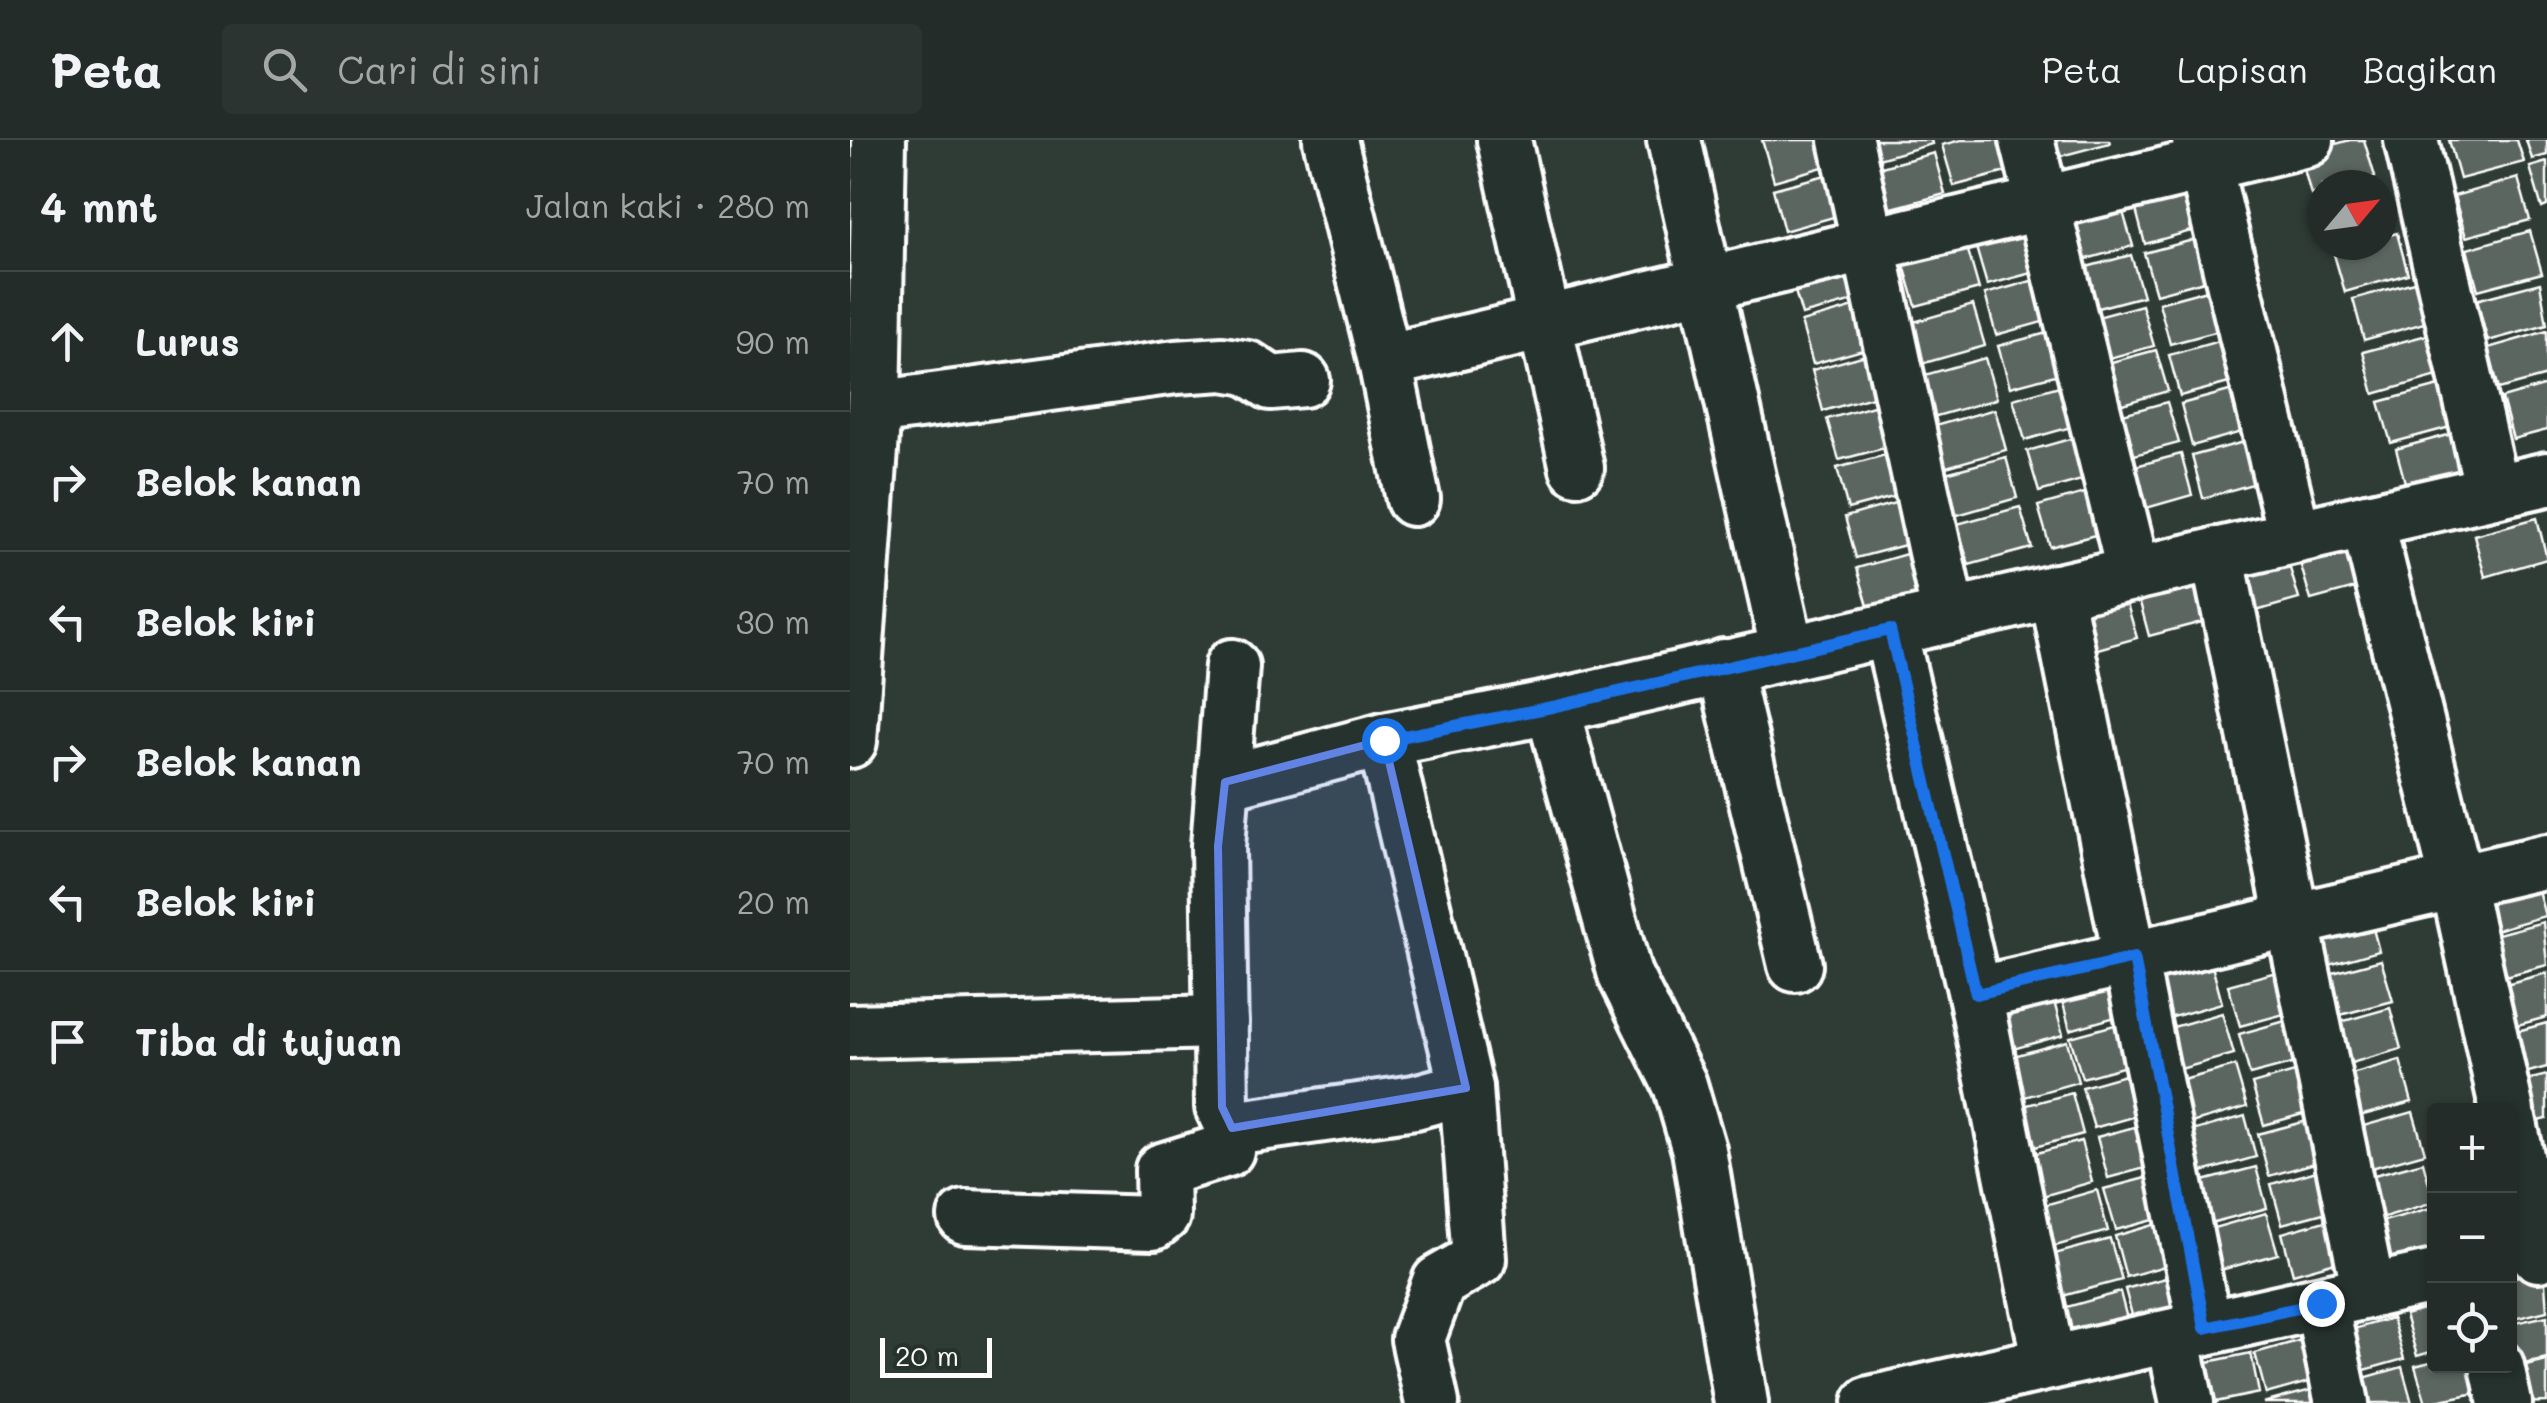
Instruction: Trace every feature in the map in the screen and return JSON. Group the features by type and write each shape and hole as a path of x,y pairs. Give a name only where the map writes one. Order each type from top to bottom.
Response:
{"street":[{"path":"850,741 874,408 862,262 879,140"},
{"path":"1330,140 1385,362 1413,499"},
{"path":"1504,140 1577,468"},
{"path":"1674,140 1788,652"},
{"path":"1846,140 1949,616"},
{"path":"2027,140 2134,574"},
{"path":"1385,362 2043,204 2202,151 2307,140"},
{"path":"2411,140 2492,492"},
{"path":"2202,151 2294,534"},
{"path":"874,408 1176,366 1223,364 1248,368 1271,383 1303,380"},
{"path":"1225,782 1384,740 1552,707 2294,534 2547,480"},
{"path":"2367,520 2457,882 2505,1103"},
{"path":"2217,554 2296,920 2345,1298 2342,1403"},
{"path":"2056,591 2134,958 2189,1332 2187,1403"},
{"path":"1890,630 1976,994 2035,1378"},
{"path":"965,1216 1153,1223 1163,1215 1162,1170 1223,1154 1232,1128 1222,1107 1218,846 1232,666"},
{"path":"1724,666 1795,965"},
{"path":"1552,707 1625,975 1680,1085 1698,1150 1741,1403"},
{"path":"1384,740 1466,1088 1479,1259 1439,1282 1418,1339 1432,1403"},
{"path":"1976,994 2547,862"},
{"path":"850,1031 1221,1022"},
{"path":"1232,1128 1415,1102 1466,1088"},
{"path":"2517,1165 2532,1256"},
{"path":"1890,1401 2035,1378 2189,1332 2427,1279"},
{"path":"2499,1373 2505,1403"}],"highlighted area":[{"path":"1384,740 1466,1088 1232,1128 1222,1107 1218,846 1225,782"}],"building":[{"path":"1762,140 1831,140 1837,163 1774,181"},
{"path":"1862,140 1931,140 1932,144 1868,162"},
{"path":"1961,140 2009,140 2017,169 1954,186 1942,145"},
{"path":"2041,140 2109,140 2110,143 2046,160"},
{"path":"2364,140 2373,170 2307,170 2307,180 2300,154"},
{"path":"2449,140 2517,140 2524,162 2460,179"},
{"path":"2526,140 2547,140 2547,155 2532,159"},
{"path":"1934,153 1945,194 1881,211 1870,170"},
{"path":"2547,162 2547,206 2542,208 2530,167"},
{"path":"1837,172 1848,213 1784,231 1773,189"},
{"path":"2518,178 2530,220 2466,237 2454,196"},
{"path":"2198,185 2209,226 2145,244 2134,202"},
{"path":"2121,205 2133,246 2069,264 2058,223"},
{"path":"2039,227 2050,268 1987,285 1975,244"},
{"path":"2530,231 2542,273 2478,290 2467,249"},
{"path":"2397,233 2408,274 2345,292 2336,260 2397,260"},
{"path":"2208,236 2219,277 2156,294 2144,253"},
{"path":"1967,247 1979,289 1916,306 1904,265"},
{"path":"2131,255 2143,296 2079,313 2068,272"},
{"path":"1853,257 1865,298 1802,315 1790,274"},
{"path":"2049,276 2060,317 1996,335 1985,294"},
{"path":"2417,281 2428,322 2364,340 2353,299"},
{"path":"2540,283 2547,325 2488,341 2476,300"},
{"path":"2222,286 2234,327 2170,344 2159,303"},
{"path":"1865,304 1877,346 1813,364 1801,322"},
{"path":"1973,305 1985,346 1921,364 1910,323"},
{"path":"2142,305 2154,346 2091,363 2079,322"},
{"path":"2062,329 2074,370 2010,387 1998,346"},
{"path":"2547,331 2547,376 2499,389 2488,348"},
{"path":"2427,335 2438,376 2374,394 2363,352"},
{"path":"2233,337 2244,379 2180,396 2169,355"},
{"path":"2156,350 2168,391 2105,409 2093,367"},
{"path":"1876,352 1887,393 1823,411 1812,370"},
{"path":"1985,358 1997,399 1933,417 1921,376"},
{"path":"2077,381 2089,422 2025,440 2013,399"},
{"path":"2443,385 2454,426 2391,443 2379,402"},
{"path":"2547,385 2547,430 2513,439 2502,398"},
{"path":"2244,387 2256,428 2192,446 2181,404"},
{"path":"1891,401 1903,443 1839,460 1827,419"},
{"path":"2167,402 2179,443 2116,460 2104,419"},
{"path":"1995,409 2006,450 1943,468 1931,427"},
{"path":"2459,432 2471,473 2407,490 2396,449"},
{"path":"2091,433 2103,474 2039,492 2027,451"},
{"path":"2255,439 2267,480 2203,498 2192,456"},
{"path":"1900,451 1912,492 1848,509 1837,468"},
{"path":"2181,454 2192,495 2129,513 2117,471"},
{"path":"2006,457 2017,498 1954,516 1942,474"},
{"path":"2102,488 2114,530 2050,547 2038,506"},
{"path":"1909,499 1920,541 1856,558 1845,517"},
{"path":"2020,507 2032,548 1969,565 1957,524"},
{"path":"2537,518 2547,559 2485,577 2474,535"},
{"path":"2362,542 2374,583 2311,600 2299,559"},
{"path":"1920,550 1932,591 1869,609 1857,568"},
{"path":"2287,558 2299,599 2235,617 2223,576"},
{"path":"2202,578 2213,619 2149,636 2138,595"},
{"path":"2125,597 2137,638 2073,656 2062,614"},
{"path":"2534,875 2545,916 2482,934 2471,893"},
{"path":"2368,910 2379,951 2315,969 2304,928"},
{"path":"2543,922 2547,965 2491,980 2479,939"},
{"path":"2381,960 2393,1001 2329,1018 2318,977"},
{"path":"2211,962 2222,1003 2159,1021 2147,980"},
{"path":"2291,968 2303,1009 2240,1026 2228,985"},
{"path":"2122,971 2133,1012 2070,1030 2059,988"},
{"path":"2547,973 2547,1017 2503,1029 2491,988"},
{"path":"2052,994 2063,1035 1999,1053 1988,1011"},
{"path":"2390,1008 2401,1049 2337,1067 2326,1026"},
{"path":"2222,1013 2234,1054 2170,1072 2159,1031"},
{"path":"2303,1016 2314,1058 2250,1075 2239,1034"},
{"path":"2133,1020 2145,1061 2082,1078 2070,1037"},
{"path":"2547,1023 2547,1067 2514,1076 2503,1035"},
{"path":"2067,1041 2078,1082 2014,1100 2003,1059"},
{"path":"2400,1060 2412,1102 2348,1119 2337,1078"},
{"path":"2235,1066 2247,1107 2184,1125 2172,1083"},
{"path":"2316,1066 2328,1107 2264,1125 2252,1084"},
{"path":"2146,1069 2157,1110 2094,1128 2082,1087"},
{"path":"2547,1075 2547,1119 2526,1124 2515,1083"},
{"path":"2072,1093 2083,1134 2020,1151 2009,1110"},
{"path":"2413,1112 2425,1153 2361,1171 2349,1130"},
{"path":"2245,1116 2256,1157 2192,1175 2181,1134"},
{"path":"2322,1117 2333,1158 2269,1176 2258,1134"},
{"path":"2160,1120 2171,1161 2108,1178 2097,1137"},
{"path":"2081,1141 2092,1182 2029,1200 2018,1158"},
{"path":"2423,1162 2427,1204 2371,1221 2359,1179"},
{"path":"2334,1166 2346,1207 2282,1224 2271,1184"},
{"path":"2256,1167 2267,1208 2203,1225 2192,1184"},
{"path":"2168,1172 2180,1213 2116,1230 2104,1189"},
{"path":"2097,1190 2108,1231 2045,1249 2034,1208"},
{"path":"2427,1209 2427,1253 2384,1265 2373,1224"},
{"path":"2266,1213 2278,1254 2214,1272 2203,1231"},
{"path":"2346,1215 2357,1256 2293,1274 2282,1233"},
{"path":"2178,1218 2190,1259 2126,1277 2115,1236"},
{"path":"2110,1239 2122,1280 2059,1297 2047,1256"},
{"path":"2544,1270 2547,1311 2517,1318 2517,1276"},
{"path":"2188,1272 2199,1313 2136,1330 2125,1289"},
{"path":"2120,1292 2131,1334 2068,1351 2056,1310"},
{"path":"2427,1309 2427,1353 2417,1356 2405,1315"},
{"path":"2547,1316 2547,1358 2517,1365 2517,1322"},
{"path":"2392,1318 2404,1359 2340,1377 2329,1336"},
{"path":"2319,1335 2330,1376 2266,1394 2255,1353"},
{"path":"2251,1353 2259,1393 2211,1403 2198,1364"},
{"path":"2547,1360 2547,1402 2516,1403 2510,1373 2517,1373 2517,1367"},
{"path":"2427,1363 2427,1373 2486,1373 2491,1390 2426,1403 2415,1366"},
{"path":"2402,1367 2412,1403 2344,1403 2339,1385"},
{"path":"2326,1386 2330,1403 2263,1403"}],"route":[{"path":"1384,740 1552,707 1890,630 1976,994 2134,958 2205,1328 2321,1303"}]}
